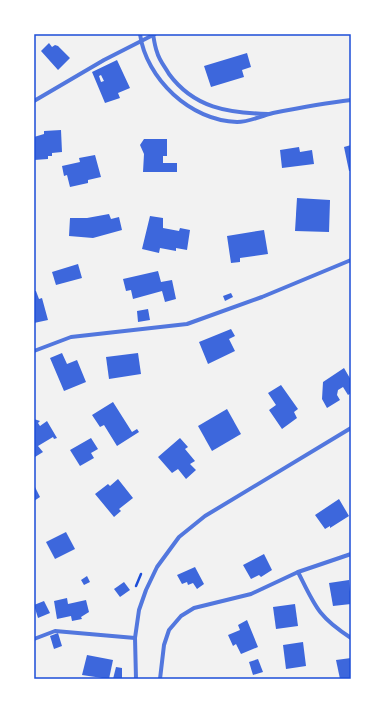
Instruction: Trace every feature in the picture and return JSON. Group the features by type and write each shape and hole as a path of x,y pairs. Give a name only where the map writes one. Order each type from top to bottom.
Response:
{"street":[{"path":"140,34 147,58 158,78 176,97 194,109 215,118 236,122 253,120 270,114 351,100"},
{"path":"34,101 104,60 154,34 156,52 165,68 176,83 190,95 205,104 223,110 239,113 270,114"},
{"path":"34,351 71,337 187,324 262,297 351,260"},
{"path":"136,679 135,638 139,610 146,590 157,567 179,537 205,516 351,428"},
{"path":"160,679 164,645 169,630 181,616 194,608 251,594 298,572 351,554"},
{"path":"298,572 317,610 331,625 351,638"},
{"path":"34,639 55,631 135,638"}],"path":[{"path":"136,588 137,581 144,569"}],"building":[{"path":"49,43 52,47 55,45 58,46 70,58 58,70 41,51"},
{"path":"247,53 251,67 242,70 244,77 211,87 204,66"},
{"path":"117,60 130,88 118,93 120,98 105,103 92,72","holes":["101,75 104,81 101,82 99,76"]},
{"path":"61,130 62,152 52,153 52,156 48,156 48,159 34,160 34,137 44,134 44,131"},
{"path":"144,139 167,139 167,156 163,156 163,163 177,163 177,172 143,172 144,154 140,145"},
{"path":"351,145 351,171 349,171 344,147"},
{"path":"299,147 300,152 312,150 314,164 282,168 280,150"},
{"path":"95,155 101,177 88,180 88,183 70,187 67,175 64,176 62,166 80,162 79,158"},
{"path":"297,198 330,200 329,232 295,231"},
{"path":"109,214 111,219 119,217 122,230 93,238 69,236 70,218 87,218"},
{"path":"150,216 163,218 163,228 179,231 180,228 190,230 187,250 176,248 176,251 160,248 159,253 142,249"},
{"path":"264,230 268,254 240,258 240,262 231,263 227,236"},
{"path":"78,264 82,278 56,285 52,272"},
{"path":"158,271 161,282 172,280 176,299 165,302 162,291 133,299 131,290 126,291 123,279"},
{"path":"34,291 36,291 39,299 42,298 48,320 34,323"},
{"path":"231,293 233,297 225,301 223,296"},
{"path":"148,309 150,320 138,322 137,311"},
{"path":"231,329 235,336 229,339 235,351 208,364 199,342"},
{"path":"62,353 67,364 77,360 86,382 64,391 50,358"},
{"path":"138,353 141,374 109,379 106,357"},
{"path":"344,368 351,380 351,393 348,395 343,387 338,390 337,395 340,400 327,408 322,399 323,382"},
{"path":"281,385 298,409 294,412 297,418 282,429 269,410 276,405 268,393"},
{"path":"113,402 132,432 137,429 139,432 117,446 104,425 100,427 92,415"},
{"path":"227,409 241,434 212,451 198,426"},
{"path":"34,419 40,421 38,423 40,426 47,421 57,438 54,439 53,437 38,446 43,452 35,457"},
{"path":"91,438 98,449 91,453 94,458 80,466 70,450"},
{"path":"180,438 188,447 185,449 195,461 190,464 196,470 186,479 178,469 172,473 158,457"},
{"path":"118,479 133,498 119,509 121,511 114,517 95,494 108,484 110,486"},
{"path":"34,485 40,497 34,501"},
{"path":"339,499 349,516 330,528 330,526 325,529 315,515"},
{"path":"66,532 75,549 55,559 46,542"},
{"path":"264,554 272,570 261,577 259,575 251,579 243,565"},
{"path":"195,567 204,584 197,589 193,583 188,585 187,582 182,584 177,575"},
{"path":"87,576 90,582 84,585 81,580"},
{"path":"349,580 351,604 333,606 329,583"},
{"path":"124,582 130,590 120,597 114,589"},
{"path":"67,598 68,604 86,600 89,612 81,617 82,619 72,621 71,616 57,619 54,601"},
{"path":"44,601 50,613 38,618 34,605"},
{"path":"295,604 298,626 276,629 273,607"},
{"path":"247,620 258,647 241,654 236,644 233,646 228,635 240,630 238,625"},
{"path":"58,633 62,646 54,649 50,636"},
{"path":"303,642 306,666 286,669 283,645"},
{"path":"87,655 113,660 109,679 82,675"},
{"path":"351,658 351,679 340,679 336,660"},
{"path":"258,659 263,672 253,675 249,662"},
{"path":"116,667 122,668 122,679 113,679"}]}
